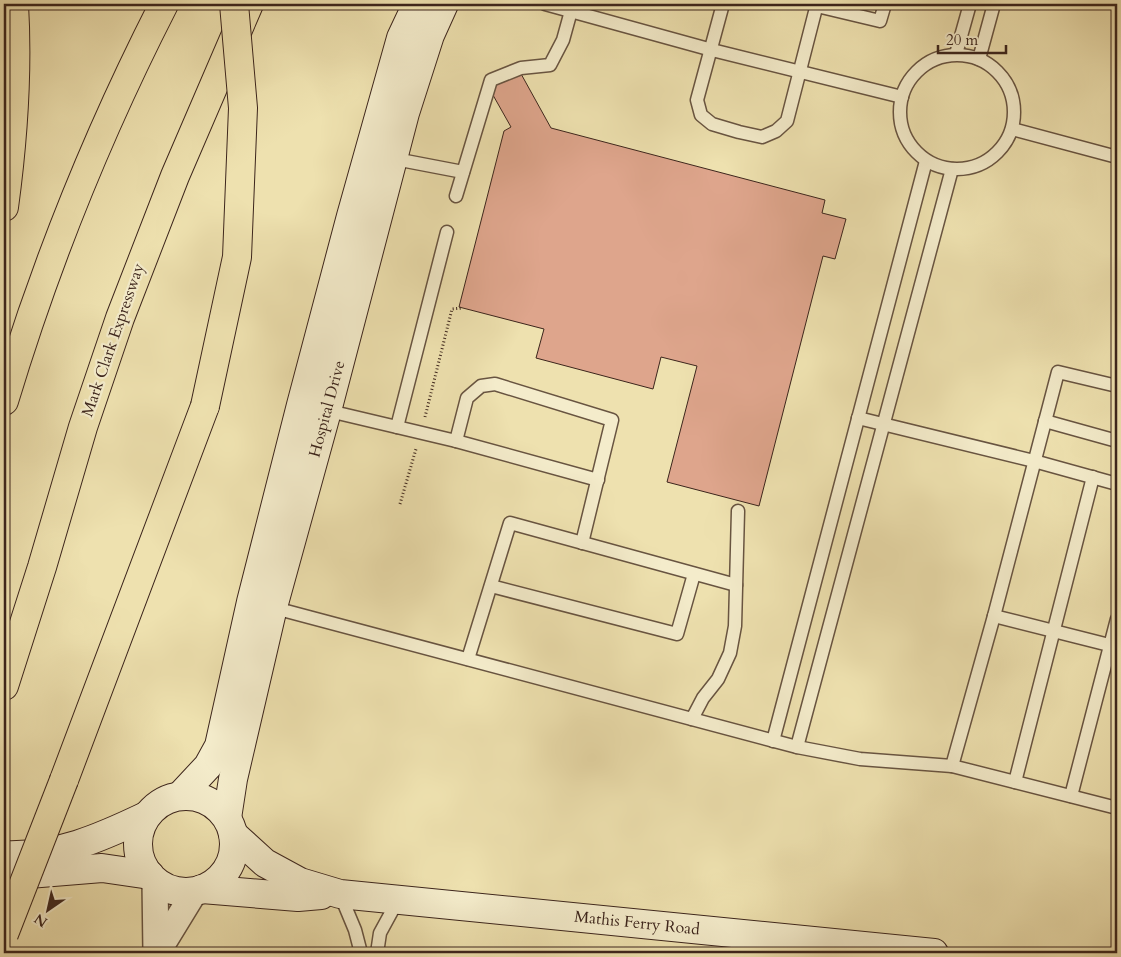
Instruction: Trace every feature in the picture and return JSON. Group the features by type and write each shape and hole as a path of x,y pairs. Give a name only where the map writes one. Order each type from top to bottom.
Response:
{"highway":[{"path":"4,208 12,151 16,30 14,4"},
{"path":"4,402 25,331 54,251 120,96 164,4"},
{"path":"4,934 206,406 237,256 243,108 234,4"},
{"name":"Mark Clark Expressway","path":"4,686 42,567 83,427 120,318 175,176 249,4"}],"street":[{"name":"Hospital Drive","path":"180,796 208,766 219,746 262,605 327,410 381,155 401,38 417,4"},
{"name":"Hospital Drive","path":"230,826 233,779 262,605 301,405 381,155 408,104 430,35 444,4"},
{"path":"180,796 198,797 214,805 230,826 234,851 228,868 217,880 198,890 181,892 167,888 152,878 142,865 138,854 140,828 146,816 155,806 167,799 180,796"},
{"path":"4,855 60,850 98,839 146,816"},
{"name":"Mathis Ferry Road","path":"230,826 265,863 300,882 340,894"},
{"path":"4,876 102,868 152,878"},
{"path":"152,878 157,953"},
{"path":"157,953 198,890"},
{"name":"Mathis Ferry Road","path":"198,890 253,892 298,897 340,894 934,953"}],"lane":[{"path":"545,4 712,50 902,97"},
{"path":"723,4 697,100 701,115 712,124 762,137 776,131 787,121 817,5 880,21 885,4"},
{"path":"956,54 970,4"},
{"path":"979,59 994,4"},
{"path":"456,196 491,80 521,68 550,65 563,40 565,8"},
{"path":"956,54 968,55 979,59 987,62 1002,76 1012,93 1015,117 1010,136 998,153 982,165 962,170 944,169 926,161 911,147 902,129 899,109 906,84 919,68 937,58 956,54"},
{"path":"1012,129 1117,157"},
{"path":"381,155 463,172"},
{"path":"773,741 926,161"},
{"path":"797,747 952,169"},
{"path":"397,427 447,232"},
{"path":"952,766 994,616 1058,372 1117,386"},
{"path":"456,441 467,398 481,386 495,384 612,420 582,543"},
{"path":"301,405 456,441 598,480"},
{"path":"858,418 1034,461 1117,484"},
{"path":"1045,422 1117,441"},
{"path":"1015,782 1093,477"},
{"path":"692,719 703,698 718,679 730,653 735,626 738,512"},
{"path":"468,659 510,523 736,585"},
{"path":"491,586 678,634 694,574"},
{"path":"262,605 797,747 860,760 952,766 1117,808"},
{"path":"994,616 1114,646"},
{"path":"1071,796 1114,646 1117,619"},
{"path":"340,894 355,930 361,953"},
{"path":"377,953 380,933 398,900"}],"path":[{"path":"400,504 421,433 452,309 462,308"}],"building":[{"path":"520,72 551,128 825,200 822,213 846,219 835,259 823,256 759,506 667,482 697,366 661,357 653,389 536,358 544,329 459,307 504,131 511,127 489,88"}]}
